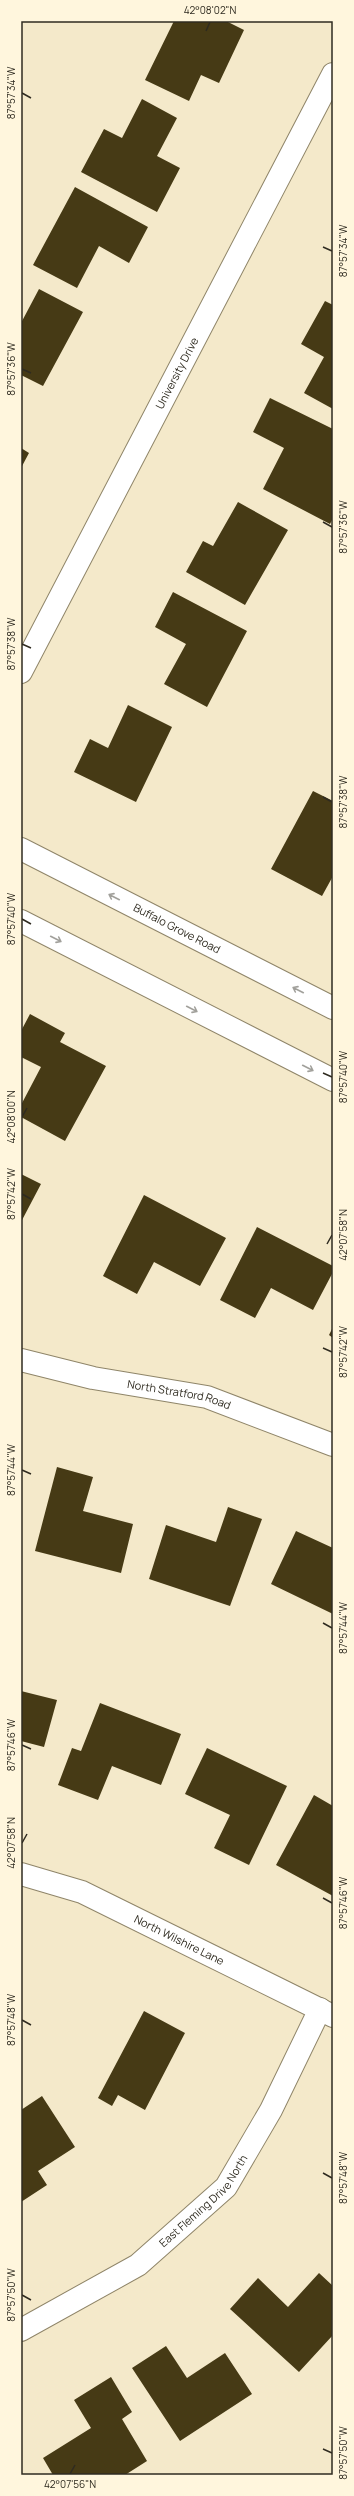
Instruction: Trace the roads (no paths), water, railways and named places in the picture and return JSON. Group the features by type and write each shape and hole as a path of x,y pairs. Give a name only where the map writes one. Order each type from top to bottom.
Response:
{"street":[{"name":"University Drive","path":"21,672 333,74"},
{"name":"Buffalo Grove Road","path":"21,849 333,1008"},
{"path":"21,922 333,1080"},
{"name":"North Stratford Road","path":"21,1360 93,1378 206,1397 333,1445"},
{"name":"North Wilshire Lane","path":"21,1874 82,1892 327,2013"},
{"name":"East Fleming Drive North","path":"21,2330 138,2265 226,2187 327,2013"}]}
